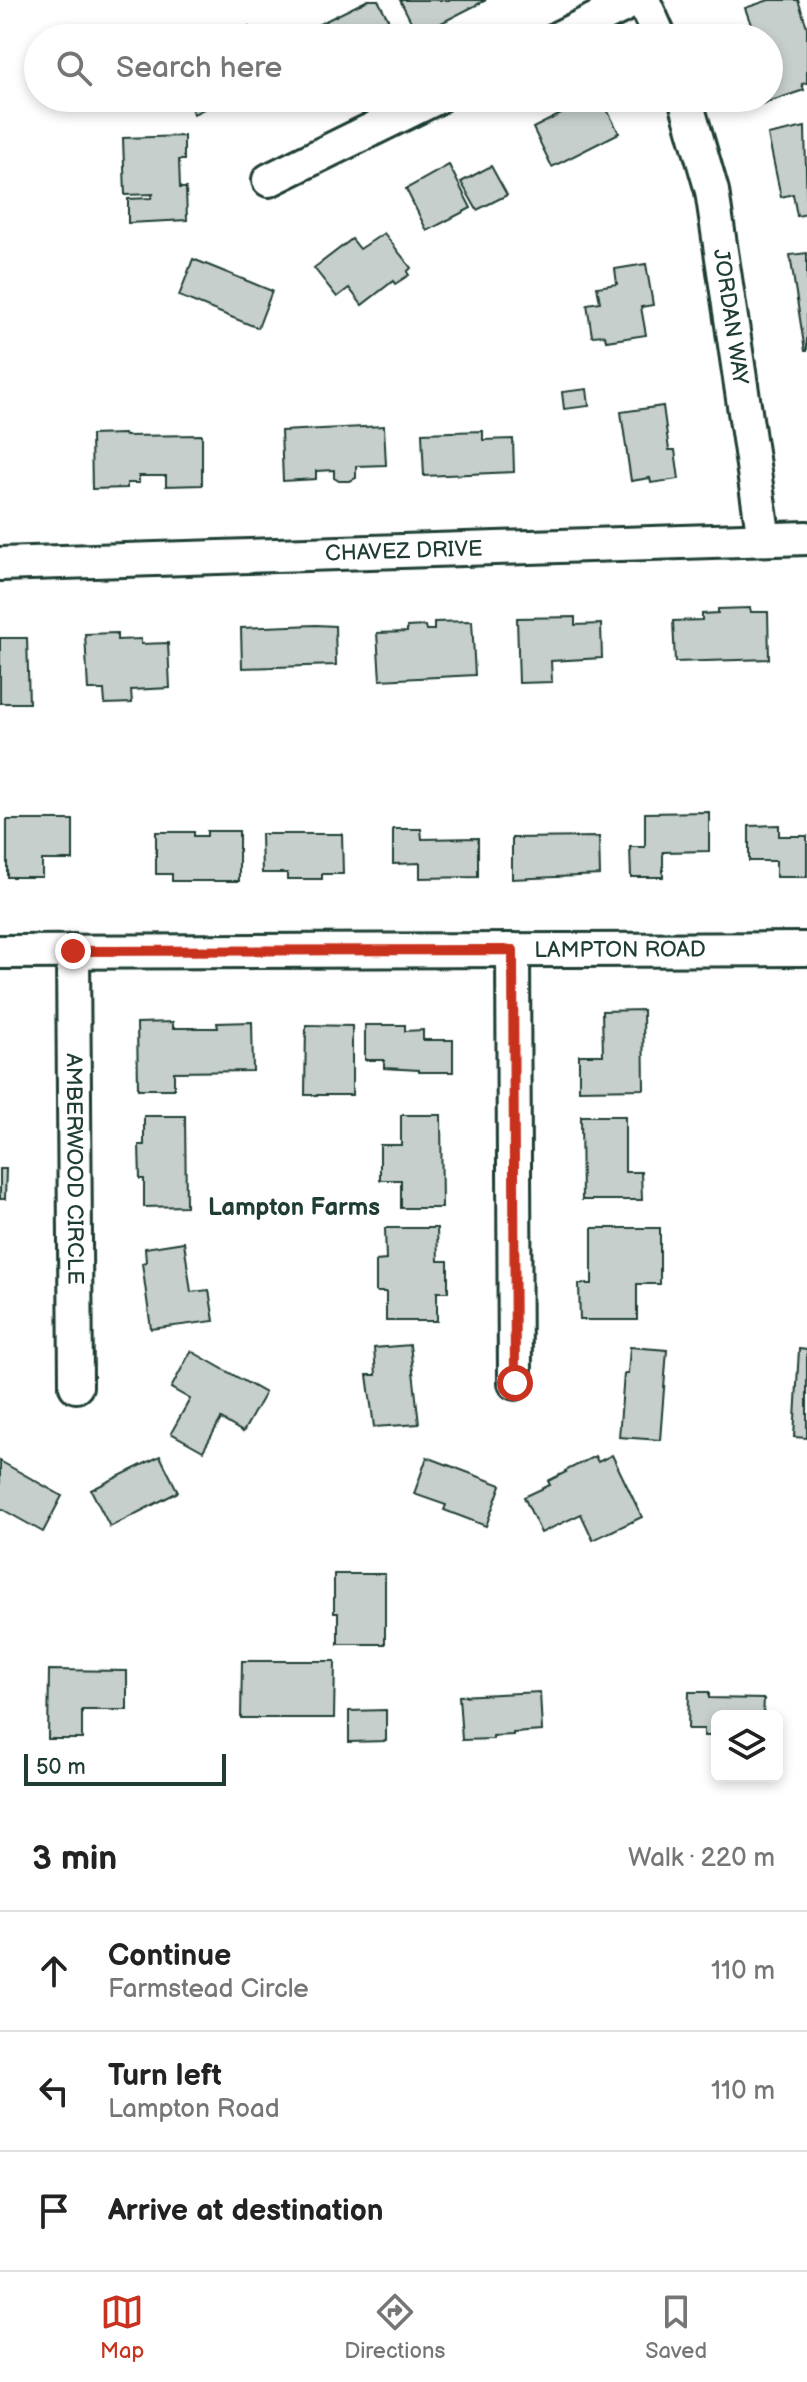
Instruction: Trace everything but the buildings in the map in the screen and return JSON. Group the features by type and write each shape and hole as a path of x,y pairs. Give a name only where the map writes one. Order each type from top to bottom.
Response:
{"street":[{"path":"586,24 635,0"},
{"path":"643,0 654,24"},
{"path":"269,180 407,112"},
{"name":"JORDAN WAY","path":"690,112 712,191 764,539"},
{"name":"CHAVEZ DRIVE","path":"0,564 807,538"},
{"name":"LAMPTON ROAD","path":"0,952 807,949"},
{"path":"513,950 515,1383"},
{"name":"AMBERWOOD CIRCLE","path":"73,951 76,1386"}],"district":[{"name":"Lampton Farms","path":"294,1207"}],"route":[{"path":"73,951 513,950 515,1383"}]}
